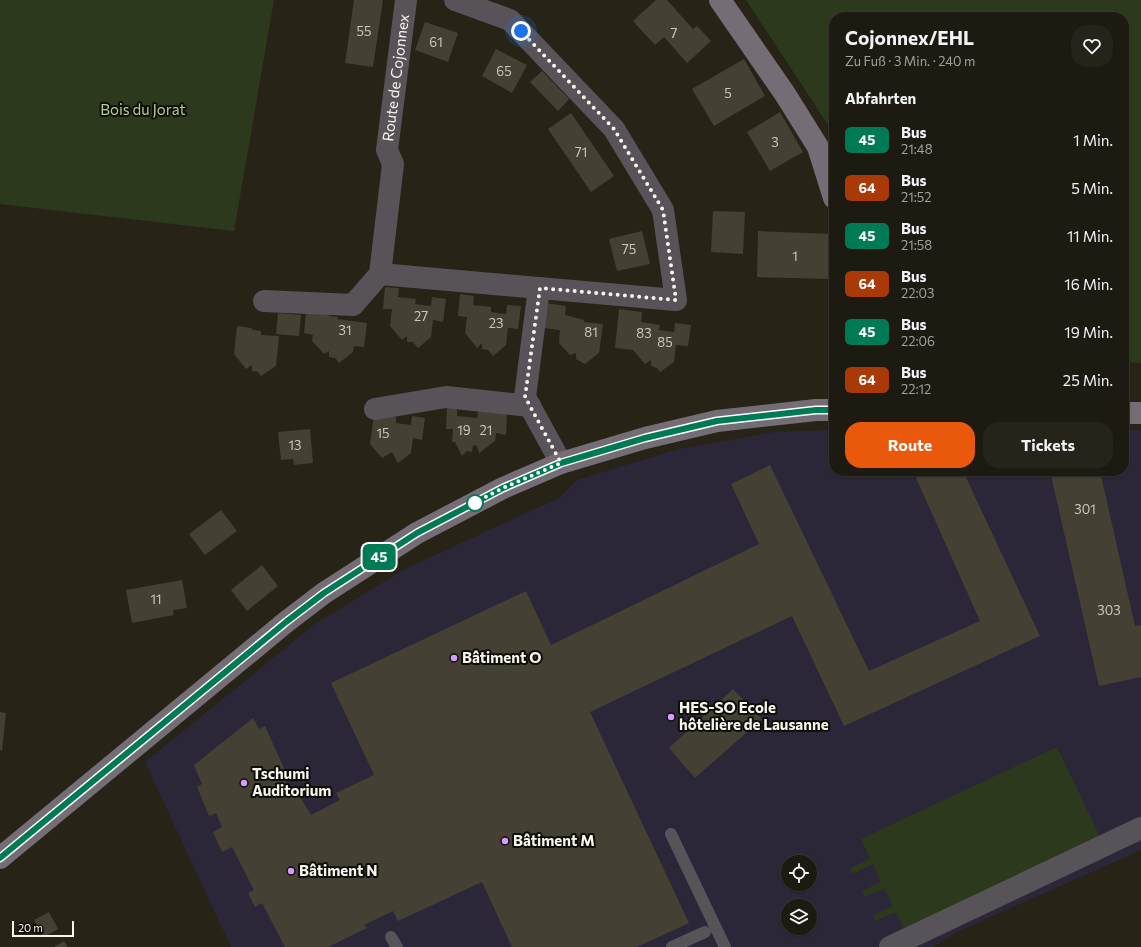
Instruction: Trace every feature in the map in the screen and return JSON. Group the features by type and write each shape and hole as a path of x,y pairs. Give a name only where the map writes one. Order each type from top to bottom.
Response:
{"street":[{"name":"Route de Cojonnex","path":"380,274 393,164 387,150 406,0"},
{"path":"264,302 353,305 380,274 676,300 663,210 614,129 510,20 455,0"},
{"path":"720,0 785,94 818,146 829,182"},
{"path":"540,288 525,397 561,463"},
{"path":"375,409 446,397 530,406"},
{"path":"0,858 286,622 324,593 417,533 503,488 561,463 645,438 717,421 816,410 829,410"},
{"path":"1129,412 1141,413"},
{"path":"890,947 1141,828"}],"lane":[{"path":"671,834 724,947"},
{"path":"672,947 705,932"}],"shaded area":[{"name":"HES-SO Ecole hôtelière de Lausanne","path":"829,430 829,476 1129,476 1129,430 1141,430 1141,850 957,932 933,947 231,947 145,762 315,624 405,569 559,498 577,480 679,449 774,432"}],"green space":[{"name":"Bois du Jorat","path":"0,0 274,0 234,231 0,204"},
{"path":"746,0 1141,0 1141,363 1129,362 1129,12 829,12 829,126"},
{"path":"1057,747 1101,839 905,930 895,912 875,921 873,915 893,906 884,888 864,897 862,891 881,882 873,864 852,874 850,869 870,858 861,839"}],"building":[{"path":"354,0 383,0 373,67 345,63"},
{"path":"656,0 667,0 693,29 697,26 711,41 687,63 664,37 655,45 633,21"},
{"path":"425,22 458,33 448,62 415,50"},
{"path":"496,49 527,65 512,93 482,76"},
{"path":"744,59 765,96 714,126 692,89"},
{"path":"542,71 569,99 558,111 530,82"},
{"path":"780,112 803,152 770,171 747,132"},
{"path":"571,113 614,176 591,192 548,129"},
{"path":"713,211 745,212 743,254 711,252"},
{"path":"642,231 650,264 617,271 609,239"},
{"path":"758,231 829,234 829,279 757,277"},
{"path":"385,287 399,288 398,297 416,299 415,304 431,306 432,297 446,299 443,322 433,320 431,337 418,348 413,342 407,342 407,336 402,340 390,326 392,309 383,309"},
{"path":"460,294 474,296 473,305 491,307 491,312 506,314 507,305 521,306 518,329 508,328 506,345 493,356 488,350 482,349 482,343 477,348 465,333 467,317 458,316"},
{"path":"546,303 566,306 565,315 584,320 584,322 603,324 599,353 585,364 576,359 576,353 570,355 559,343 560,330 544,328"},
{"path":"619,309 642,312 641,322 660,325 659,330 674,332 675,323 691,325 688,346 676,345 674,362 660,372 657,368 651,366 651,360 645,364 633,350 615,348"},
{"path":"306,311 328,314 329,316 338,317 337,319 367,323 364,347 354,346 353,352 339,363 335,358 329,357 329,351 324,354 312,341 313,335 304,333"},
{"path":"278,313 301,315 299,336 276,334"},
{"path":"237,326 261,331 261,335 279,336 276,366 261,376 258,372 252,371 252,365 246,369 234,354"},
{"path":"447,407 457,408 457,416 477,418 478,411 507,412 506,435 496,433 495,441 479,453 477,446 473,445 472,452 467,451 462,456 455,442 452,442 453,429 446,429"},
{"path":"374,415 396,417 396,423 411,425 412,416 425,418 422,440 413,438 411,453 398,463 392,452 382,458 370,444"},
{"path":"310,429 313,463 294,465 293,459 281,460 278,432"},
{"path":"770,465 869,671 980,621 915,476 965,476 1040,636 844,726 792,616 590,712 689,923 637,947 512,947 482,882 398,921 393,911 364,925 367,928 328,947 285,947 262,903 255,907 248,893 254,890 232,847 222,852 213,832 222,827 216,813 209,816 197,787 202,784 194,765 253,718 259,729 265,726 288,777 284,778 291,793 296,790 311,815 340,800 336,793 374,775 331,683 526,591 551,645 759,544 731,484"},
{"path":"1051,476 1101,476 1135,626 1141,625 1141,677 1099,686"},
{"path":"221,510 237,531 205,555 189,534"},
{"path":"262,565 278,586 247,611 231,590"},
{"path":"182,580 187,608 173,610 174,615 132,623 126,590"},
{"path":"733,689 762,719 695,778 669,748"},
{"path":"0,712 6,713 2,751 0,750"},
{"path":"49,912 58,929 44,937 34,920"},
{"path":"64,941 68,947 54,947"}],"bus line":[{"name":"45","path":"0,858 286,622 324,593 417,533 503,488 561,463 599,451 682,428 717,421 816,410 829,410"}],"place":[{"name":"Bâtiment O","path":"454,658"},
{"name":"HES-SO Ecole hôtelière de Lausanne","path":"671,717"},
{"name":"Tschumi Auditorium","path":"244,783"},
{"name":"Bâtiment M","path":"505,841"},
{"name":"Bâtiment N","path":"291,871"}],"route":[{"path":"475,503 503,488 561,463 525,397 540,288 676,300 663,210 614,129 521,31"}]}
